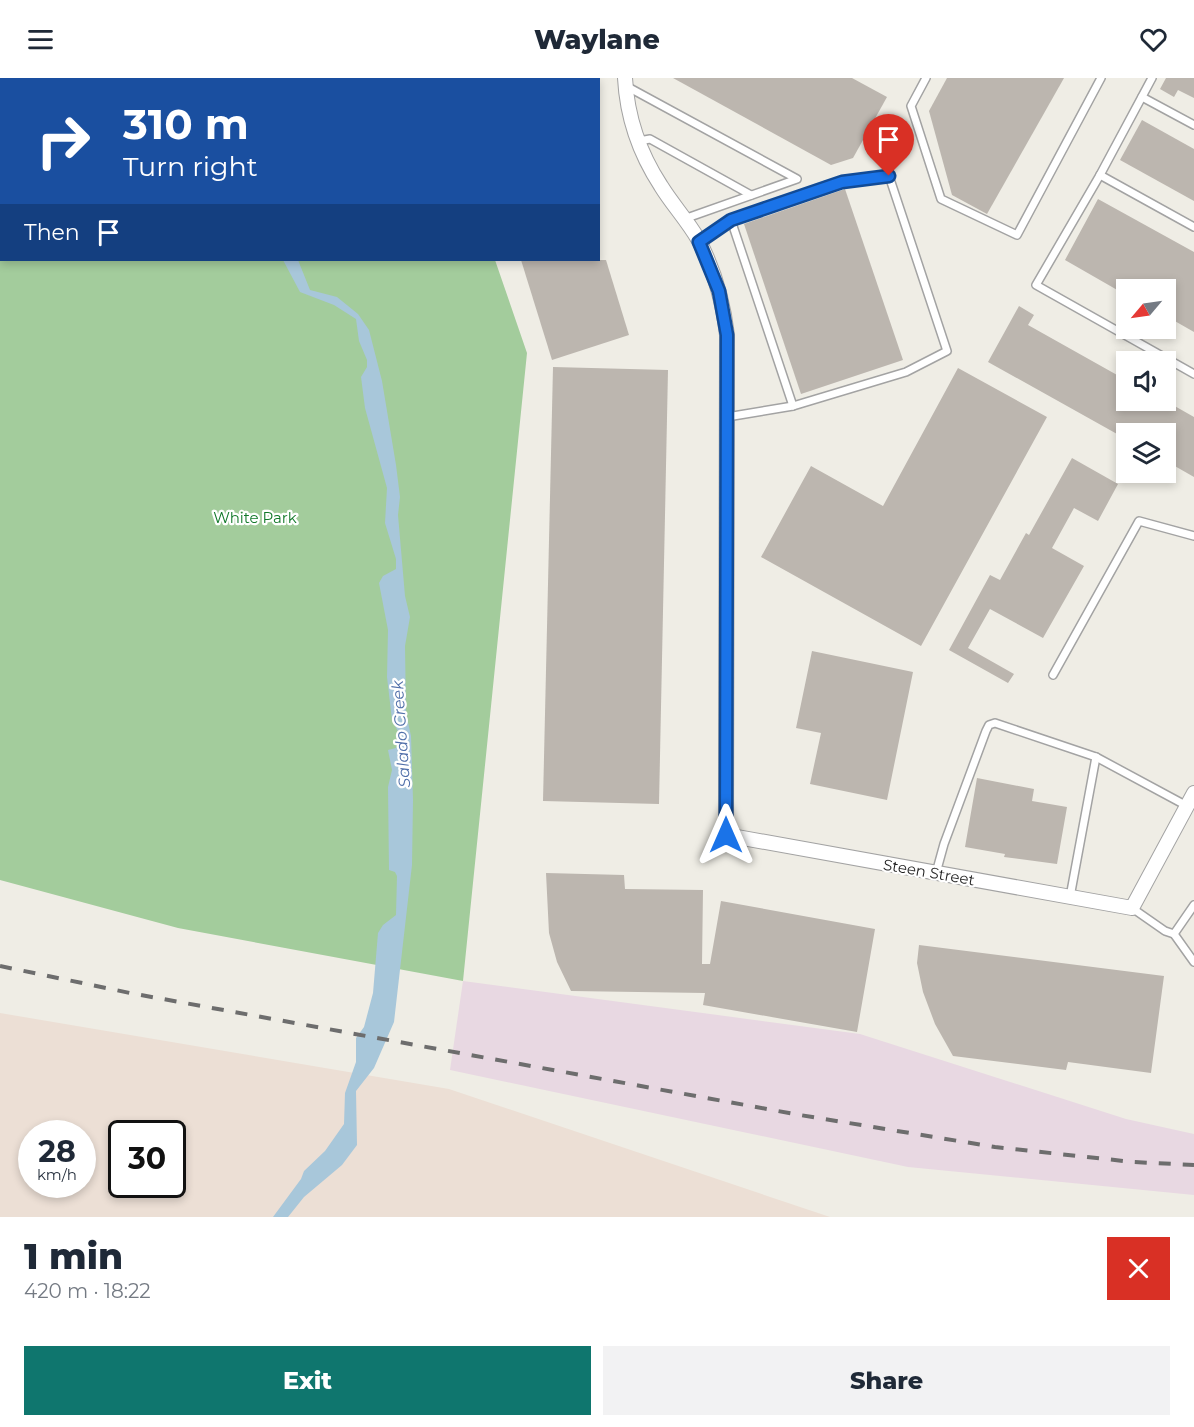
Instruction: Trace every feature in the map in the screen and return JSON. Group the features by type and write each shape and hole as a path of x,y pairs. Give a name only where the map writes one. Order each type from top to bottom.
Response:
{"street":[{"path":"626,82 639,141 650,169 699,242 719,291 724,313 726,417"},
{"name":"Steen Street","path":"726,417 726,835 1132,908"},
{"path":"1132,908 1194,793"}],"lane":[{"path":"926,78 911,106 941,199 1017,235 1101,78"},
{"path":"1152,78 1100,175 1036,285 1194,374"},
{"path":"626,82 797,179 684,219"},
{"path":"1142,97 1194,126"},
{"path":"639,141 650,139 751,195"},
{"path":"1100,175 1194,226"},
{"path":"699,242 731,220 842,182 889,176 947,351 906,372 793,406 726,417"},
{"path":"731,220 793,406"},
{"path":"1053,675 1139,521 1194,536"},
{"path":"936,873 944,844 989,725 995,723 1096,757 1187,806"},
{"path":"1070,897 1096,757"},
{"path":"1174,934 1194,905"},
{"path":"1132,908 1165,931 1174,934 1194,962"}],"shaded area":[{"path":"463,981 860,1034 1126,1119 1194,1134 1194,1195 908,1167 450,1070"},
{"path":"0,1013 449,1089 830,1217 0,1217"}],"green space":[{"name":"White Park","path":"0,261 495,261 527,353 463,981 178,928 0,880"}],"water":[{"name":"Salado Creek","path":"284,261 298,261 310,290 337,297 358,314 369,330 382,381 400,497 398,515 405,596 410,617 405,646 406,713 411,736 412,865 394,1022 374,1068 356,1091 357,1145 342,1165 304,1197 288,1217 273,1217 301,1179 304,1171 325,1151 344,1124 345,1093 356,1062 356,1038 364,1027 373,993 378,933 383,925 396,915 397,876 395,872 389,870 388,787 392,770 388,750 396,748 401,737 392,720 387,677 388,630 379,583 383,576 396,569 396,559 385,523 387,488 365,408 361,377 367,367 367,360 359,341 356,319 334,305 300,292"}],"building":[{"path":"673,78 852,78 887,97 853,158 831,165"},
{"path":"947,78 1064,78 987,214 952,195 929,111"},
{"path":"1166,78 1194,78 1194,98 1178,90 1174,97 1160,89"},
{"path":"1142,120 1194,149 1194,201 1120,160"},
{"path":"845,189 903,360 801,394 744,224"},
{"path":"1098,199 1194,252 1194,332 1176,322 1176,279 1116,279 1116,289 1065,260"},
{"path":"606,260 629,335 552,360 521,261"},
{"path":"1019,306 1034,315 1028,325 1116,374 1116,411 1176,411 1176,407 1194,417 1194,477 1176,467 1176,423 1116,423 1116,433 988,362"},
{"path":"553,367 668,370 659,804 543,801"},
{"path":"958,368 1047,417 921,646 761,557 811,466 883,506"},
{"path":"1072,458 1118,484 1098,521 1074,508 1052,548 1084,566 1043,638 990,609 968,648 1014,674 1008,683 949,650 990,575 1000,580 1026,533 1029,535"},
{"path":"812,651 913,672 887,800 810,784 821,733 796,728"},
{"path":"977,778 1034,789 1032,801 1067,807 1057,864 1004,857 1005,854 965,847"},
{"path":"546,873 624,875 625,889 703,890 702,964 710,964 721,901 875,929 857,1032 703,1005 705,993 571,991 557,962 549,933"},
{"path":"919,945 1164,976 1151,1073 1068,1062 1066,1070 953,1056 935,1024 923,992 917,963"}],"railway":[{"path":"0,966 130,993 800,1115 995,1147 1133,1162 1194,1165"}],"route":[{"path":"726,835 727,335 719,291 708,259 699,242 731,220 842,182 889,176"}]}
